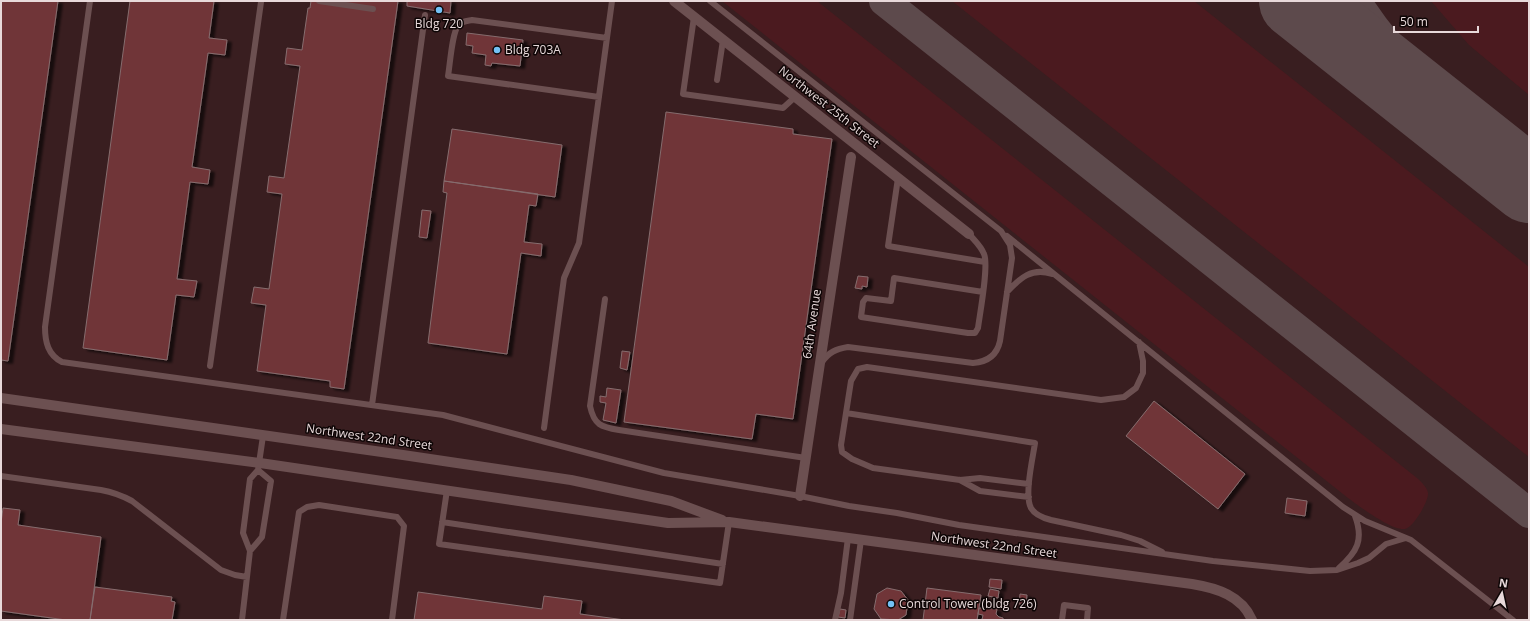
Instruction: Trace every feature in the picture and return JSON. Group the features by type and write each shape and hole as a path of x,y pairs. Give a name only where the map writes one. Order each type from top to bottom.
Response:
{"street":[{"name":"Northwest 25th Street","path":"674,1 968,234"},
{"name":"64th Avenue","path":"800,496 851,157"},
{"name":"Northwest 22nd Street","path":"1,398 570,480 670,501 729,522"},
{"name":"Northwest 22nd Street","path":"1,429 259,466 447,490 668,523 729,522 1203,586 1231,596 1248,610 1252,620"}],"lane":[{"path":"90,1 45,327 45,340 50,352 57,359 68,363 443,415 664,473 959,525 1167,554 1301,570 1337,570 1369,558 1386,544 1406,538"},
{"path":"319,1 372,9"},
{"path":"544,428 564,278 579,243 612,1"},
{"path":"710,1 1001,231 1355,516 1406,538 1426,551 1513,620"},
{"path":"210,366 261,2"},
{"path":"372,405 425,15"},
{"path":"694,17 684,94 783,108 795,97"},
{"path":"599,97 448,76 455,31 461,23 466,21 472,20 607,38"},
{"path":"717,80 723,40"},
{"path":"898,178 888,246 985,262"},
{"path":"819,365 829,353 834,350 848,347 969,363 982,362 995,354 999,346 1012,250 1007,238 1001,231"},
{"path":"968,234 981,249 985,262 983,292 978,328 974,333 968,334 861,318 863,302 866,298 891,301 894,278 983,292"},
{"path":"1007,293 1018,280 1031,273 1045,272 1057,276"},
{"path":"605,299 590,406 596,423 607,428 619,430 806,458"},
{"path":"1029,484 980,478 960,480 873,468 852,459 842,452 841,445 851,381 858,370 867,367 1101,400 1124,397 1136,388 1143,373 1143,361 1139,342"},
{"path":"846,413 1035,443 1029,484 1029,498 1031,508 1035,514 1043,518 1121,535 1140,541 1167,554"},
{"path":"242,620 250,550 243,533 250,479 259,466 263,436"},
{"path":"250,550 262,538 271,481 259,466"},
{"path":"1,476 101,490 122,496 132,501 221,570 247,577"},
{"path":"960,480 980,491 1029,498"},
{"path":"447,490 439,544 720,583 729,522"},
{"path":"283,620 299,512 306,506 319,505 397,517 404,526 392,620"},
{"path":"1337,570 1350,559 1358,546 1360,528 1355,516"},
{"path":"442,522 723,564"},
{"path":"835,620 841,593 848,538"},
{"path":"850,620 861,540"},
{"path":"1062,620 1064,605 1088,608 1087,620"}],"shaded area":[{"path":"1,1 1529,1 1529,620 1,620"},
{"path":"722,1 817,1 1417,478 1428,493 1428,497 1420,514 1408,527 1405,529 1399,529 1384,522 1348,498"},
{"path":"952,1 1194,1 1529,267 1529,457"},
{"path":"1431,1 1529,1 1529,95 1469,45"}],"building":[{"path":"1,1 58,1 8,361 1,360"},
{"path":"130,1 214,1 209,38 227,40 225,55 208,53 192,167 210,170 208,184 190,182 177,279 197,281 194,297 176,295 167,360 83,348"},
{"path":"311,1 398,1 344,389 330,387 330,381 257,371 266,305 251,303 254,287 269,289 282,194 267,192 269,176 284,178 300,66 285,64 287,48 302,50 308,8 310,8"},
{"name":"Bldg 720","path":"407,1 451,1 450,13 407,6"},
{"name":"Bldg 703A","path":"467,33 523,40 520,66 492,63 491,66 485,65 486,55 472,53 473,46 466,45"},
{"path":"666,112 793,129 793,134 832,139 793,419 756,414 752,439 624,422"},
{"path":"452,129 562,145 555,197 444,181"},
{"path":"444,181 538,194 536,206 529,205 524,242 542,244 541,256 521,253 507,354 428,343 447,193 443,192"},
{"path":"422,210 431,211 427,238 419,237"},
{"path":"858,276 868,277 867,287 862,286 862,289 855,288"},
{"path":"622,351 630,352 627,370 620,368"},
{"path":"607,388 621,390 616,423 603,420 606,403 600,402 600,396 606,397"},
{"path":"1154,401 1245,474 1218,509 1126,436"},
{"path":"1287,498 1307,501 1305,516 1285,513"},
{"path":"3,508 20,510 18,525 101,537 90,620 66,620 1,611 1,523"},
{"path":"990,579 1002,580 1001,589 989,587"},
{"path":"95,587 172,597 171,601 175,602 172,620 90,620"},
{"name":"Control Tower (bldg 726)","path":"887,588 901,591 908,600 906,615 898,620 881,619 874,609 877,594"},
{"path":"927,588 981,595 977,620 923,620"},
{"path":"990,589 999,591 998,598 988,596"},
{"path":"418,592 542,609 544,596 582,601 580,614 625,620 414,620"},
{"path":"1020,594 1027,595 1026,605 1019,604"},
{"path":"979,608 997,609 996,614 1003,618 1003,620 982,620 983,615 978,614"},
{"path":"840,609 846,610 845,618 838,617"}],"taxiway":[{"path":"884,1 1529,513"},
{"path":"1356,1 1374,27 1414,75 1459,119 1529,182"}],"runway":[{"path":"1297,1 1529,185"}],"place":[{"name":"Bldg 720","path":"439,10"},
{"name":"Bldg 703A","path":"497,50"},
{"name":"Control Tower (bldg 726)","path":"891,604"}]}
